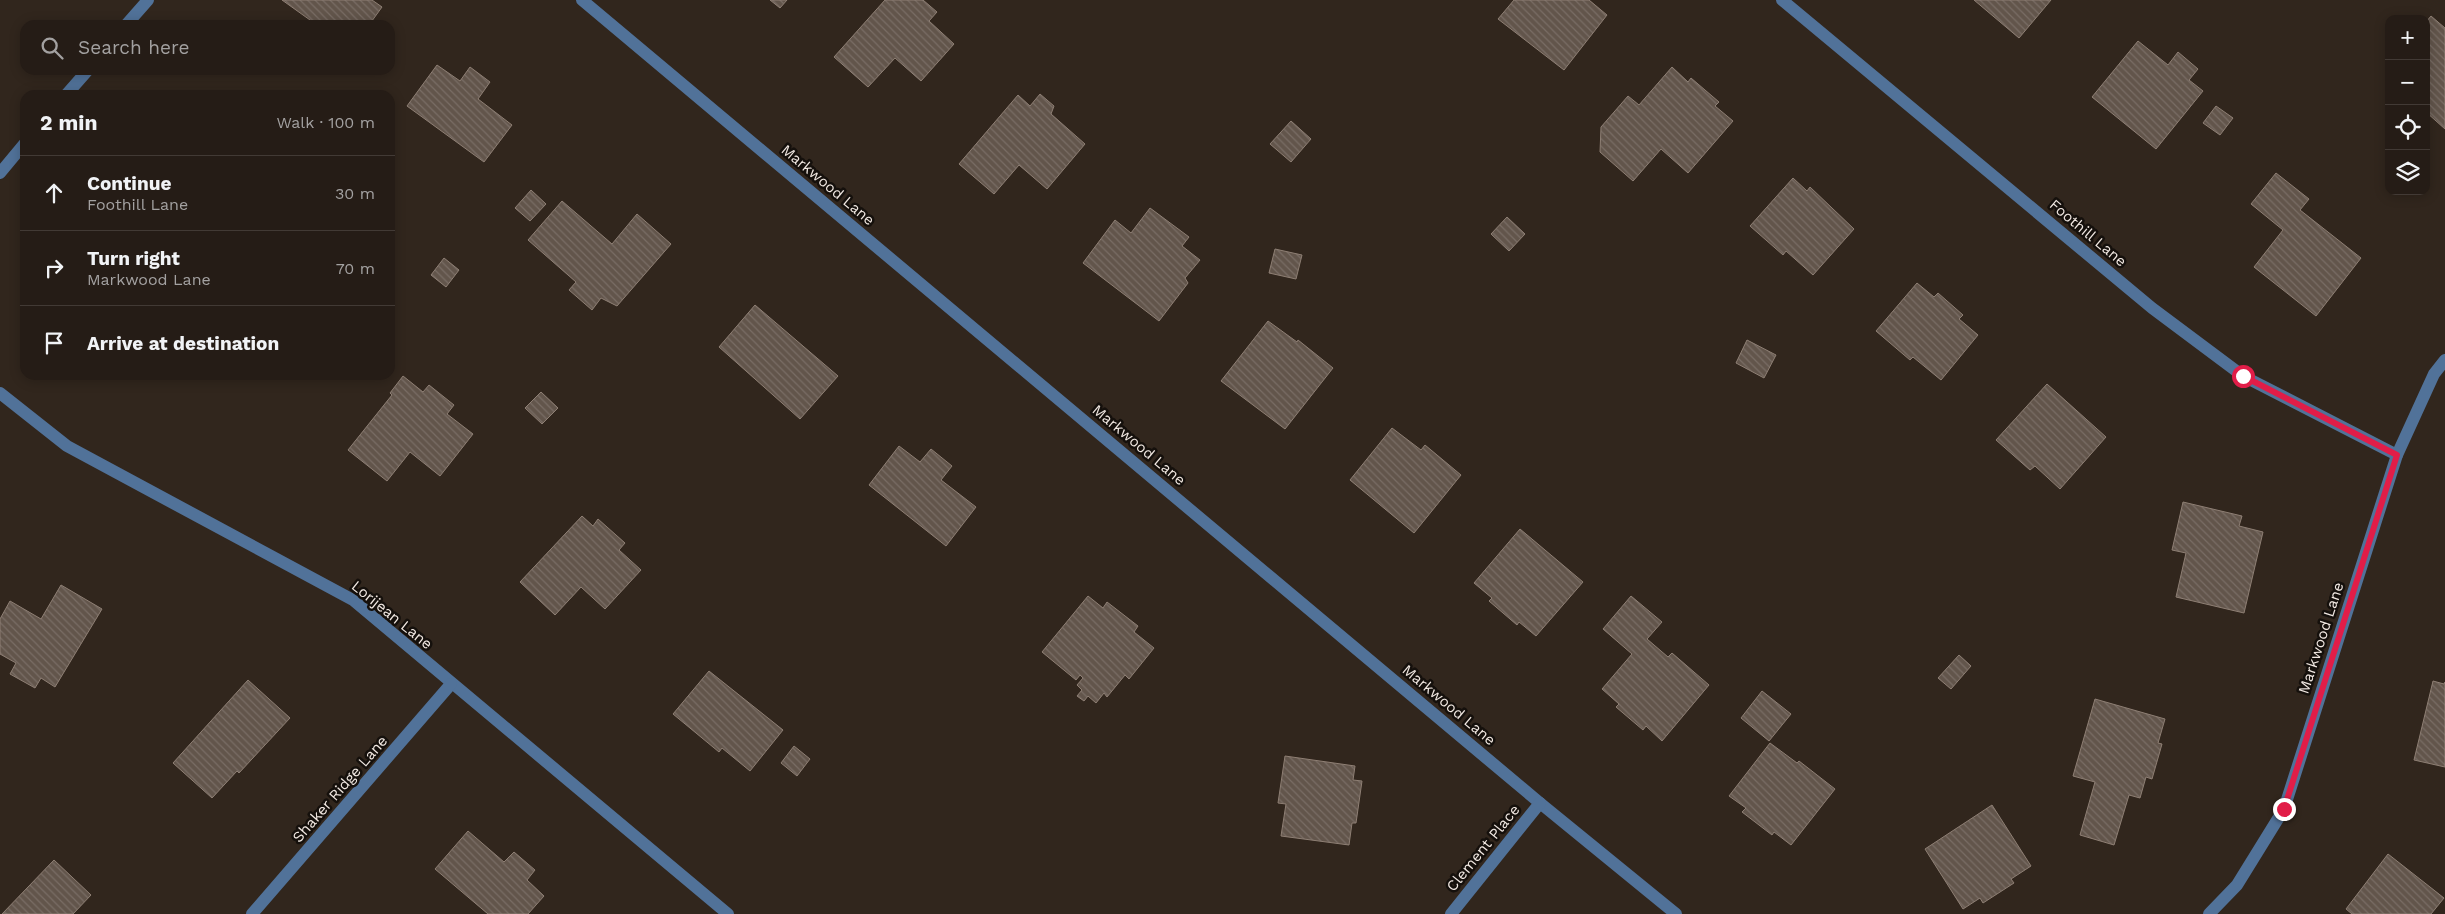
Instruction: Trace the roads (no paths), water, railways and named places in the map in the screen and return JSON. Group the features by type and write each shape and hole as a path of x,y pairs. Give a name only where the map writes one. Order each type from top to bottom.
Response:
{"street":[{"path":"130,20 148,0"},
{"name":"Markwood Lane","path":"582,0 1540,803 1676,914"},
{"name":"Foothill Lane","path":"1782,0 2152,308 2236,370 2397,455"},
{"path":"70,90 84,75"},
{"path":"0,172 20,149"},
{"name":"Markwood Lane","path":"2209,914 2237,885 2284,809 2397,455 2434,374 2445,360"},
{"name":"Lorijean Lane","path":"0,393 66,446 353,600 728,914"},
{"name":"Shaker Ridge Lane","path":"252,914 451,684"},
{"name":"Clement Place","path":"1451,914 1540,803"}]}
